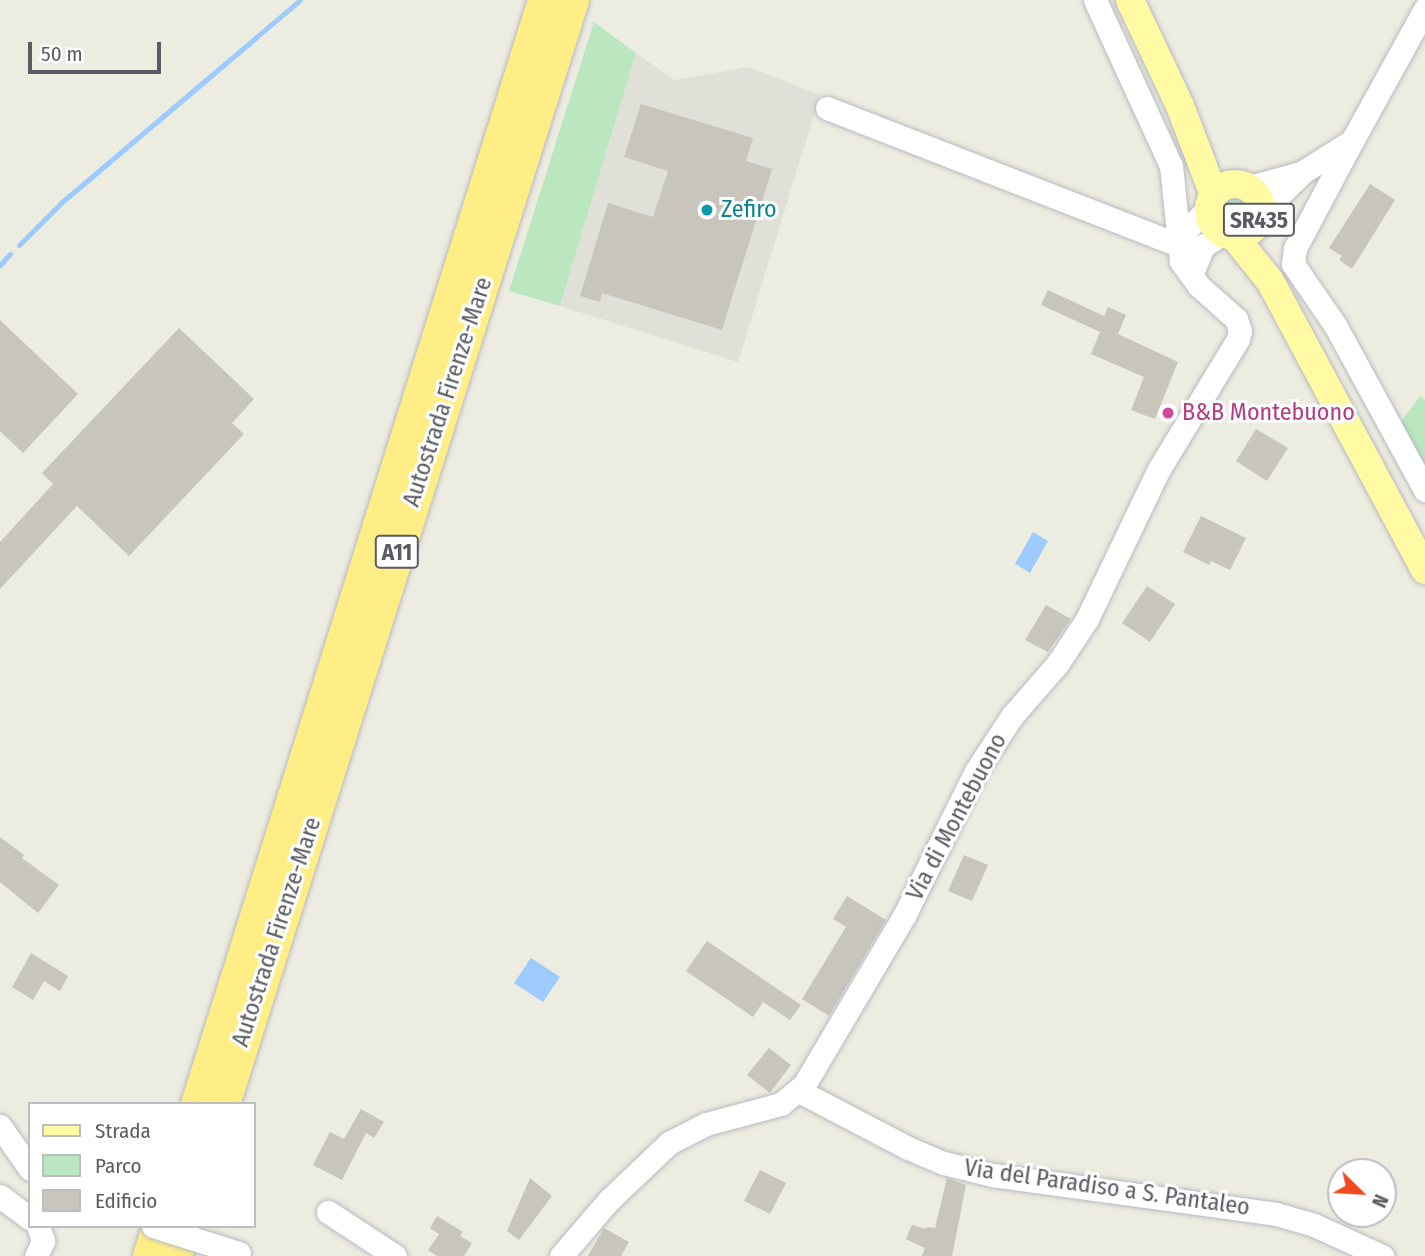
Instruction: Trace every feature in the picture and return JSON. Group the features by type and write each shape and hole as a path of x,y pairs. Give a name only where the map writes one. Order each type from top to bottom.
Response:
{"highway":[{"name":"Autostrada Firenze-Mare","path":"198,1102 544,0"},
{"name":"Autostrada Firenze-Mare","path":"224,1102 572,0"},
{"path":"149,1256 156,1228"},
{"path":"175,1256 183,1228"}],"main road":[{"name":"SR435","path":"1130,0 1221,198 1211,220 1244,226 1258,198 1221,198"},
{"path":"1244,226 1270,281 1425,570"}],"street":[{"path":"1095,0 1169,160 1175,203 1188,249"},
{"path":"1425,9 1296,248 1293,264 1335,325 1425,490"},
{"path":"827,108 1188,249 1244,226 1301,173 1352,141"},
{"path":"1175,203 1221,198 1301,173"},
{"path":"1188,249 1221,198"},
{"name":"Via di Montebuono","path":"800,1091 904,916 976,771 1012,716 1058,663 1087,619 1159,469 1238,339 1240,331 1236,319 1193,280 1188,249"},
{"path":"561,1256 646,1162 677,1137 706,1124 781,1104 800,1091"},
{"name":"Via del Paradiso a S. Pantaleo","path":"800,1091 908,1148 944,1163 1009,1178 1276,1214 1314,1225 1382,1256"},
{"path":"0,1126 28,1165"},
{"path":"0,1196 28,1217"},
{"path":"328,1212 396,1256"},
{"path":"36,1256 43,1241 39,1228"},
{"path":"162,1228 244,1255"}],"shaded area":[{"path":"636,53 674,80 749,67 820,95 738,362 560,306"}],"green space":[{"path":"594,22 636,53 560,306 509,291"},
{"path":"1236,193 1248,198 1253,210 1248,222 1236,227 1224,222 1219,210 1224,198"},
{"path":"1420,396 1425,400 1425,463 1407,452 1397,427"}],"water":[{"path":"1033,532 1048,541 1030,573 1015,564"},
{"path":"531,958 560,977 543,1002 514,983"}],"building":[{"name":"Zefiro","path":"641,104 753,138 746,161 772,169 722,330 602,293 600,302 580,296 608,203 653,217 668,171 624,157"},
{"path":"1370,184 1395,200 1352,269 1339,260 1342,256 1329,248"},
{"path":"1048,290 1104,316 1108,307 1126,315 1118,334 1178,362 1155,419 1131,410 1144,377 1091,354 1100,332 1041,305"},
{"path":"0,320 78,394 23,453 0,431"},
{"path":"179,328 254,399 232,423 244,434 129,556 77,506 0,589 0,542 53,484 42,473"},
{"path":"1256,429 1288,448 1267,481 1236,461"},
{"path":"1201,516 1246,538 1230,570 1211,561 1209,565 1183,552"},
{"path":"1147,586 1175,604 1150,642 1122,623"},
{"path":"1046,605 1071,619 1048,652 1025,640"},
{"path":"0,837 24,855 22,858 59,885 38,913 0,882"},
{"path":"964,855 988,865 972,901 948,891"},
{"path":"847,896 886,920 829,1016 802,999 846,927 833,919"},
{"path":"707,941 801,1005 790,1020 763,1002 753,1017 686,971"},
{"path":"31,953 68,976 60,991 44,981 33,1000 12,987"},
{"path":"769,1048 791,1065 770,1093 747,1075"},
{"path":"361,1109 384,1122 374,1138 366,1133 342,1180 313,1165 330,1132 344,1139"},
{"path":"760,1170 786,1183 770,1214 744,1201"},
{"path":"530,1178 552,1196 519,1240 507,1231"},
{"path":"947,1178 966,1185 952,1256 922,1256 925,1248 906,1239 912,1225 926,1229 935,1228"},
{"path":"437,1216 463,1232 460,1236 472,1243 464,1256 437,1256 428,1250 439,1234 430,1228"},
{"path":"604,1228 629,1242 621,1256 588,1256"}],"waterway":[{"path":"19,245 62,202 300,0"},
{"path":"0,265 10,254"}],"place":[{"name":"Zefiro","path":"707,210"},
{"name":"B&B Montebuono","path":"1168,413"}]}
